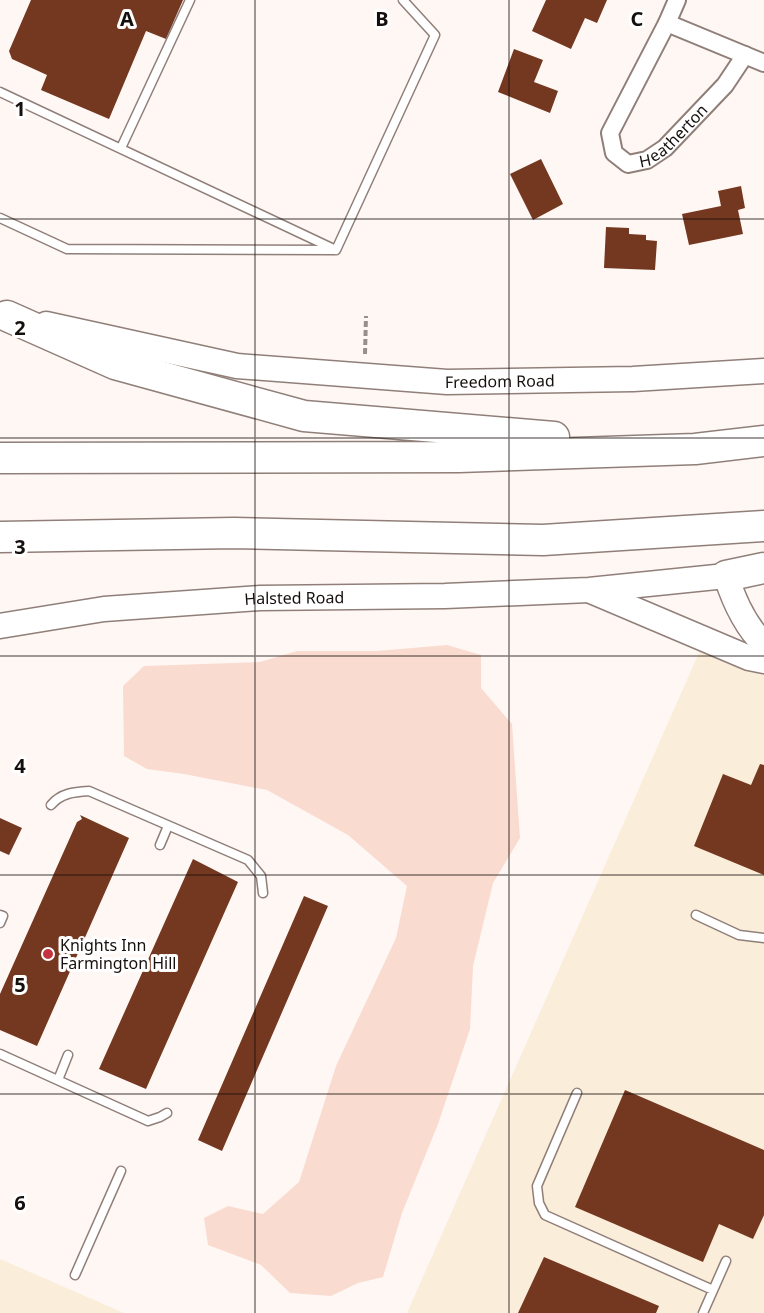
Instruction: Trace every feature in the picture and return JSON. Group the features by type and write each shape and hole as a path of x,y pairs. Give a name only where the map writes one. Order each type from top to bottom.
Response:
{"highway":[{"path":"4,314 115,363 304,416 695,449"},
{"path":"0,458 459,457 695,449 764,441"},
{"path":"0,537 234,533 543,540 764,526"},
{"path":"726,576 764,568"}],"street":[{"path":"677,0 667,23 764,63"},
{"name":"Heatherton","path":"667,23 610,133 614,153 628,164 646,160 665,147 725,85 745,56"},
{"name":"Freedom Road","path":"4,314 237,366 447,382 633,379 764,370"},
{"path":"726,576 733,599 755,636 764,644"},
{"name":"Halsted Road","path":"0,626 104,609 260,598 445,596 589,590 726,576"},
{"name":"Halsted Road","path":"589,590 749,658 764,661"}],"lane":[{"path":"121,148 190,0"},
{"path":"336,250 435,35 403,0"},
{"path":"0,92 336,250"},
{"path":"0,218 67,249 336,250"},
{"path":"51,806 56,800 72,792 90,791 248,861 261,876 262,893"},
{"path":"160,844 168,826"},
{"path":"0,915 3,916 0,923"},
{"path":"696,915 740,935 764,938"},
{"path":"0,1054 148,1120 167,1113"},
{"path":"58,1080 68,1055"},
{"path":"577,1093 537,1186 539,1203 546,1215 713,1290"},
{"path":"75,1275 121,1171"},
{"path":"703,1313 726,1261"}],"path":[{"path":"364,375 366,316"}],"shaded area":[{"path":"447,645 481,655 481,688 512,724 520,838 493,883 473,966 470,1029 438,1124 402,1213 383,1277 358,1283 331,1296 290,1293 261,1265 208,1245 204,1218 228,1206 263,1214 299,1182 336,1066 396,938 407,886 348,835 267,790 147,769 124,756 123,686 144,666 260,662 297,651 377,651"},
{"path":"702,646 764,672 764,1313 407,1313"},
{"path":"0,1259 124,1313 0,1313"}],"building":[{"path":"31,0 183,0 166,39 146,31 109,119 41,90 47,75 12,59 9,51"},
{"path":"546,0 607,0 597,23 585,18 571,49 532,31"},
{"path":"514,49 543,60 534,82 558,91 550,113 498,92"},
{"path":"541,159 563,204 533,220 510,174"},
{"path":"741,186 745,208 738,210 743,234 689,245 682,214 721,206 718,191"},
{"path":"606,227 629,228 629,234 646,235 646,240 657,241 655,270 604,268"},
{"path":"760,764 764,765 764,875 694,846 723,774 751,785"},
{"name":"Knights Inn Farmington Hill","path":"80,815 129,838 37,1046 0,1030 0,994 77,822 82,819"},
{"path":"0,818 22,828 9,855 0,851"},
{"path":"193,859 238,882 146,1089 99,1069"},
{"path":"304,896 328,906 222,1151 198,1140"},
{"path":"625,1090 764,1150 764,1215 753,1239 719,1224 703,1262 575,1207"},
{"path":"544,1257 659,1306 656,1313 518,1313"}],"place":[{"name":"Knights Inn Farmington Hill","path":"48,954"}]}
